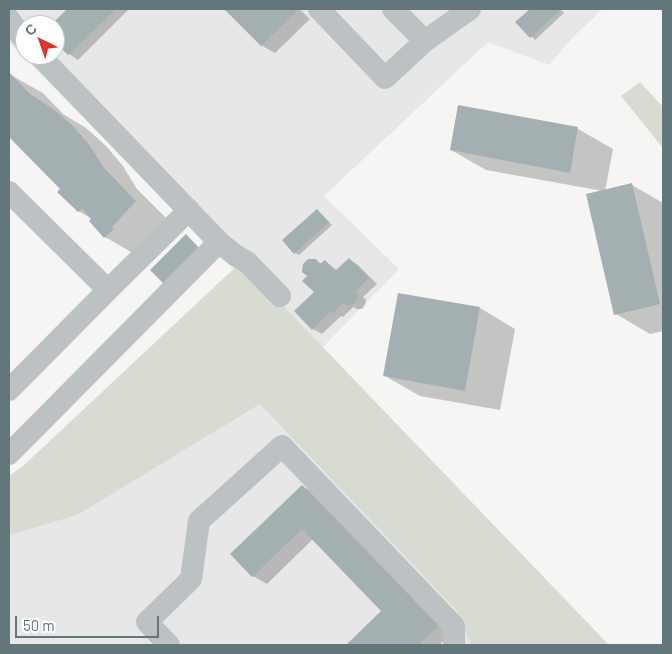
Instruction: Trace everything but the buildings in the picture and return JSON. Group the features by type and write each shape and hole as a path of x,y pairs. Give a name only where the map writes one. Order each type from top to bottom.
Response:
{"lane":[{"path":"319,9 385,78 425,41 463,11"},
{"path":"393,9 425,41"},
{"path":"49,65 220,242 235,255 247,262 280,296"},
{"path":"9,192 108,290"},
{"path":"9,390 189,210"},
{"path":"9,454 220,242"},
{"path":"169,645 147,622 191,580 199,521 282,446 454,626 454,645"}],"shaded area":[{"path":"9,9 603,9 573,37 549,65 488,42 324,196 399,269 315,355 592,645 9,645 9,493 236,272 32,65 65,65 65,15 15,15 15,48 9,42"},
{"path":"640,82 663,107 663,148 621,96"},
{"path":"241,262 609,645 471,645 458,612 260,404 77,515 9,535 9,476 23,466"}]}
